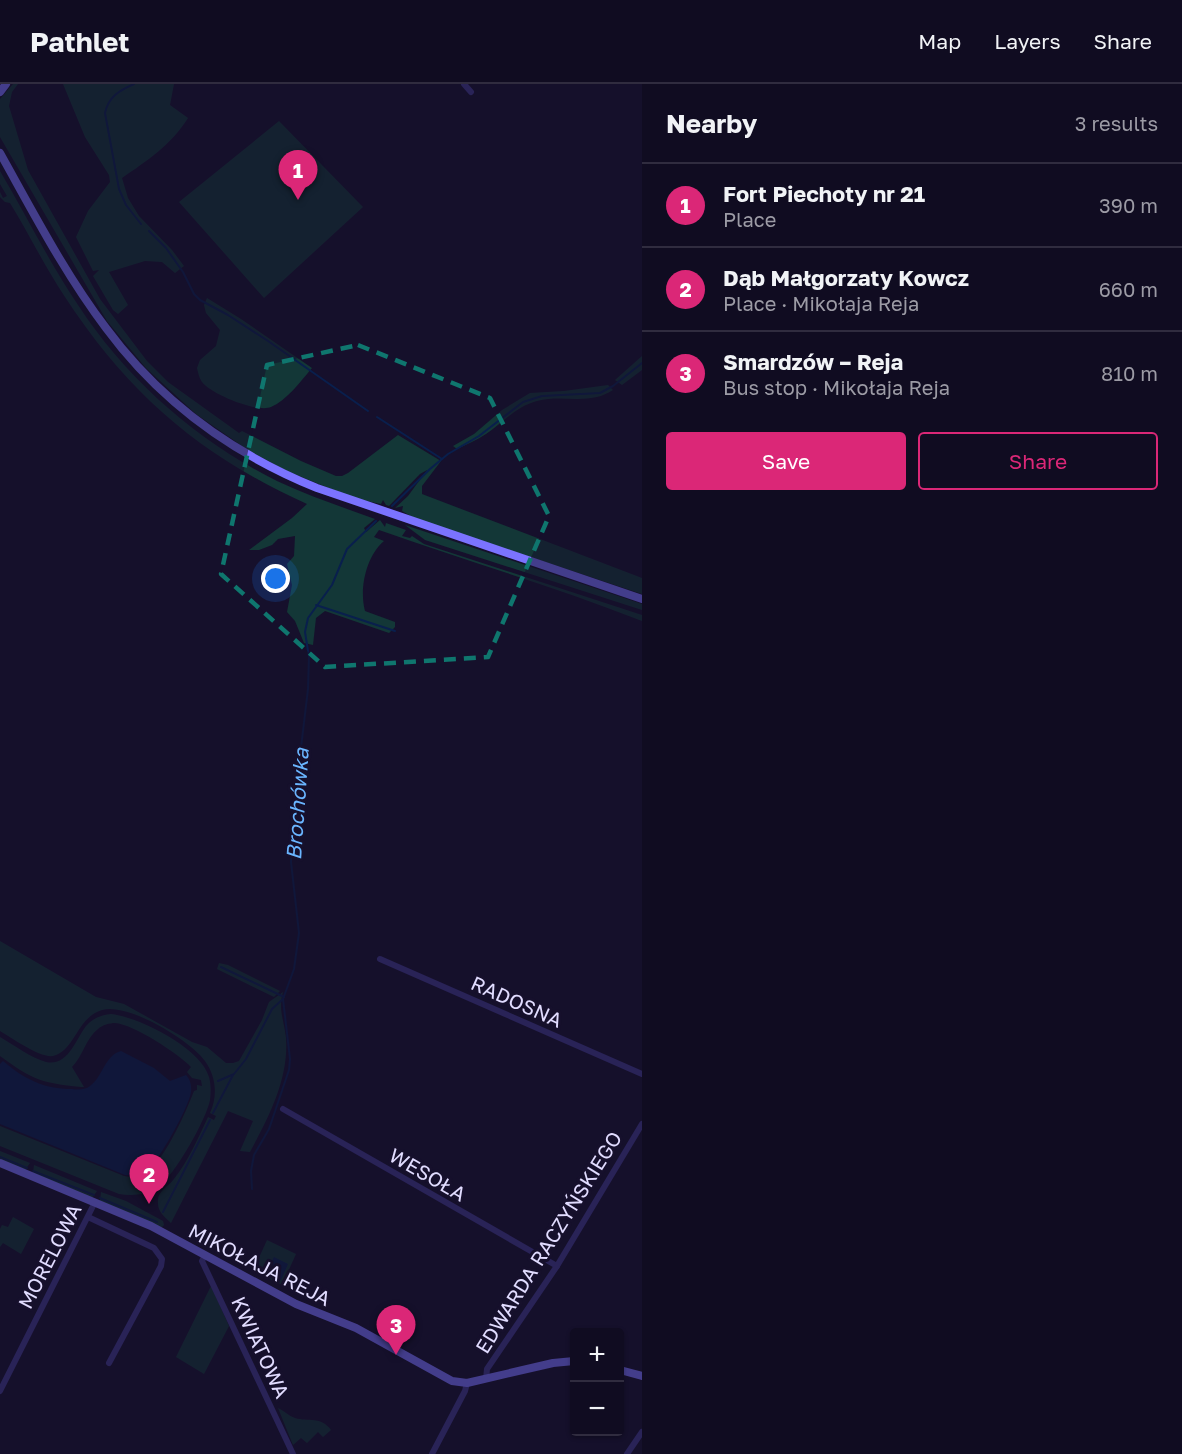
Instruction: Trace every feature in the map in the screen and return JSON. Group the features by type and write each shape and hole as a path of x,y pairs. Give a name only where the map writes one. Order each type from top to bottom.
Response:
{"main road":[{"path":"0,92 6,84"},
{"path":"0,153 97,316 125,353 153,383 193,418 246,454 292,478 394,516 642,599"},
{"name":"MIKOŁAJA REJA","path":"0,1163 151,1226 304,1308 356,1328 447,1380 466,1383 553,1363 570,1361"},
{"path":"624,1371 642,1376"}],"street":[{"path":"464,84 471,92"},
{"name":"RADOSNA","path":"380,959 642,1074"},
{"name":"WESOŁA","path":"283,1109 557,1266"},
{"name":"EDWARDA RACZYŃSKIEGO","path":"486,1379 487,1369 557,1266 642,1124"},
{"name":"MORELOWA","path":"0,1390 95,1202"},
{"path":"88,1217 154,1248 162,1259 161,1266 110,1363"},
{"name":"KWIATOWA","path":"205,1255 202,1261 293,1454"},
{"path":"432,1454 465,1391 466,1383"},
{"path":"627,1454 642,1432"}],"highlighted area":[{"path":"358,345 490,398 549,516 488,657 325,667 221,574 267,365"}],"green space":[{"path":"13,84 18,84 12,92 9,106 28,170 100,299 147,361 168,382 239,433 242,431 336,476 348,473 398,435 441,461 422,486 422,494 642,578 642,594 416,519 402,511 403,506 395,508 408,496 427,470 420,474 389,506 383,500 381,504 362,500 287,471 248,450 196,414 146,368 107,321 0,137 0,99"},
{"path":"63,84 174,84 170,105 188,118 167,144 122,178 128,198 139,216 184,266 175,273 162,262 145,261 109,272 128,305 118,314 113,310 93,276 99,270 93,271 76,237 88,211 110,182 109,175 85,137"},
{"path":"279,121 363,207 264,298 179,202"},
{"path":"0,171 57,272 97,332 141,383 192,428 219,447 277,481 375,519 364,528 366,532 380,520 385,527 386,523 406,530 402,536 410,538 412,536 424,544 642,615 642,621 379,530 374,537 384,541 368,564 363,602 365,611 395,622 395,627 389,633 325,611 316,618 313,645 304,643 295,621 287,612 292,585 287,564 294,556 295,536 278,539 272,545 259,550 249,550 307,504 233,465 201,443 170,419 115,364 65,297 10,203 0,197 0,192 3,198 7,196 0,184"},
{"path":"207,298 312,368 277,404 264,408 245,405 215,392 202,382 197,368 200,360 216,346 220,330 206,313 204,305"},
{"path":"642,356 642,370 622,385 615,380"},
{"path":"608,385 613,390 604,395 585,399 547,399 530,403 479,438 457,449 453,446 474,434 502,410 530,393"},
{"path":"405,525 642,604 642,610 425,540"},
{"path":"0,941 96,997 124,1004 192,1042 207,1047 226,1063 239,1061 262,1020 269,1002 283,992 281,1010 286,1038 284,1068 276,1097 264,1125 250,1152 240,1151 253,1121 228,1111 171,1223 160,1211 158,1197 184,1164 208,1117 214,1120 216,1116 210,1113 215,1093 214,1080 209,1067 197,1052 172,1034 142,1017 113,1009 102,1010 87,1019 66,1048 53,1056 41,1054 19,1043 0,1031"},
{"path":"219,963 228,965 280,991 274,997 217,969"},
{"path":"111,1014 137,1021 182,1045 204,1066 210,1083 207,1109 181,1159 158,1187 139,1194 119,1194 0,1146 0,1126 124,1176 143,1175 158,1161 194,1091 197,1090 197,1085 202,1086 201,1080 192,1078 187,1072 191,1067 166,1048 133,1028 113,1023 106,1024 90,1037 72,1067 84,1087 46,1082 21,1070 0,1056 0,1037 40,1060 54,1062 60,1060 70,1051 89,1023 98,1017"},
{"path":"0,1151 30,1163 25,1170 0,1160"},
{"path":"34,1165 97,1191 92,1198 33,1173"},
{"path":"101,1192 126,1201 163,1221 164,1225 161,1228 100,1201"},
{"path":"13,1217 34,1229 21,1254 3,1243 0,1247 0,1229 2,1225 8,1227"},
{"path":"267,1240 296,1254 282,1285 253,1271"},
{"path":"211,1286 229,1326 204,1374 176,1357"},
{"path":"278,1408 295,1418 323,1423 331,1430 323,1437 318,1432 307,1443 301,1438 293,1445"}],"water":[{"path":"121,1051 154,1068 170,1081 186,1075 191,1085 189,1099 179,1121 159,1156 144,1172 125,1175 0,1124 0,1064 3,1061 27,1078 43,1085 62,1089 81,1089 94,1082 111,1057"},
{"path":"274,1257 288,1264 281,1280 266,1273"}],"waterway":[{"path":"134,84 115,95 105,113 119,189 126,205 141,224"},
{"path":"149,231 166,248 200,300 268,341 368,411"},
{"name":"Brochówka","path":"392,506 448,454 479,436 523,402 542,396 600,393 613,386 642,363"},
{"path":"377,417 442,459"},
{"name":"Brochówka","path":"218,1081 234,1074 246,1059 272,1009 283,999 294,969 299,933 291,862 293,815 308,689 309,657 305,632 308,618 332,585 347,549 376,521"},
{"path":"316,605 395,631"},
{"path":"221,967 284,997"},
{"path":"252,1189 251,1171 254,1155 269,1129 289,1070 290,1059 283,999"},
{"path":"213,1113 233,1075"},
{"path":"163,1212 210,1120"},
{"path":"0,1157 27,1168"},
{"path":"33,1171 94,1195"},
{"path":"100,1198 157,1222"}],"place":[{"name":"Fort Piechoty nr 21","path":"298,200"},
{"name":"Dąb Małgorzaty Kowcz","path":"149,1204"},
{"name":"Smardzów – Reja","path":"396,1355"}]}
